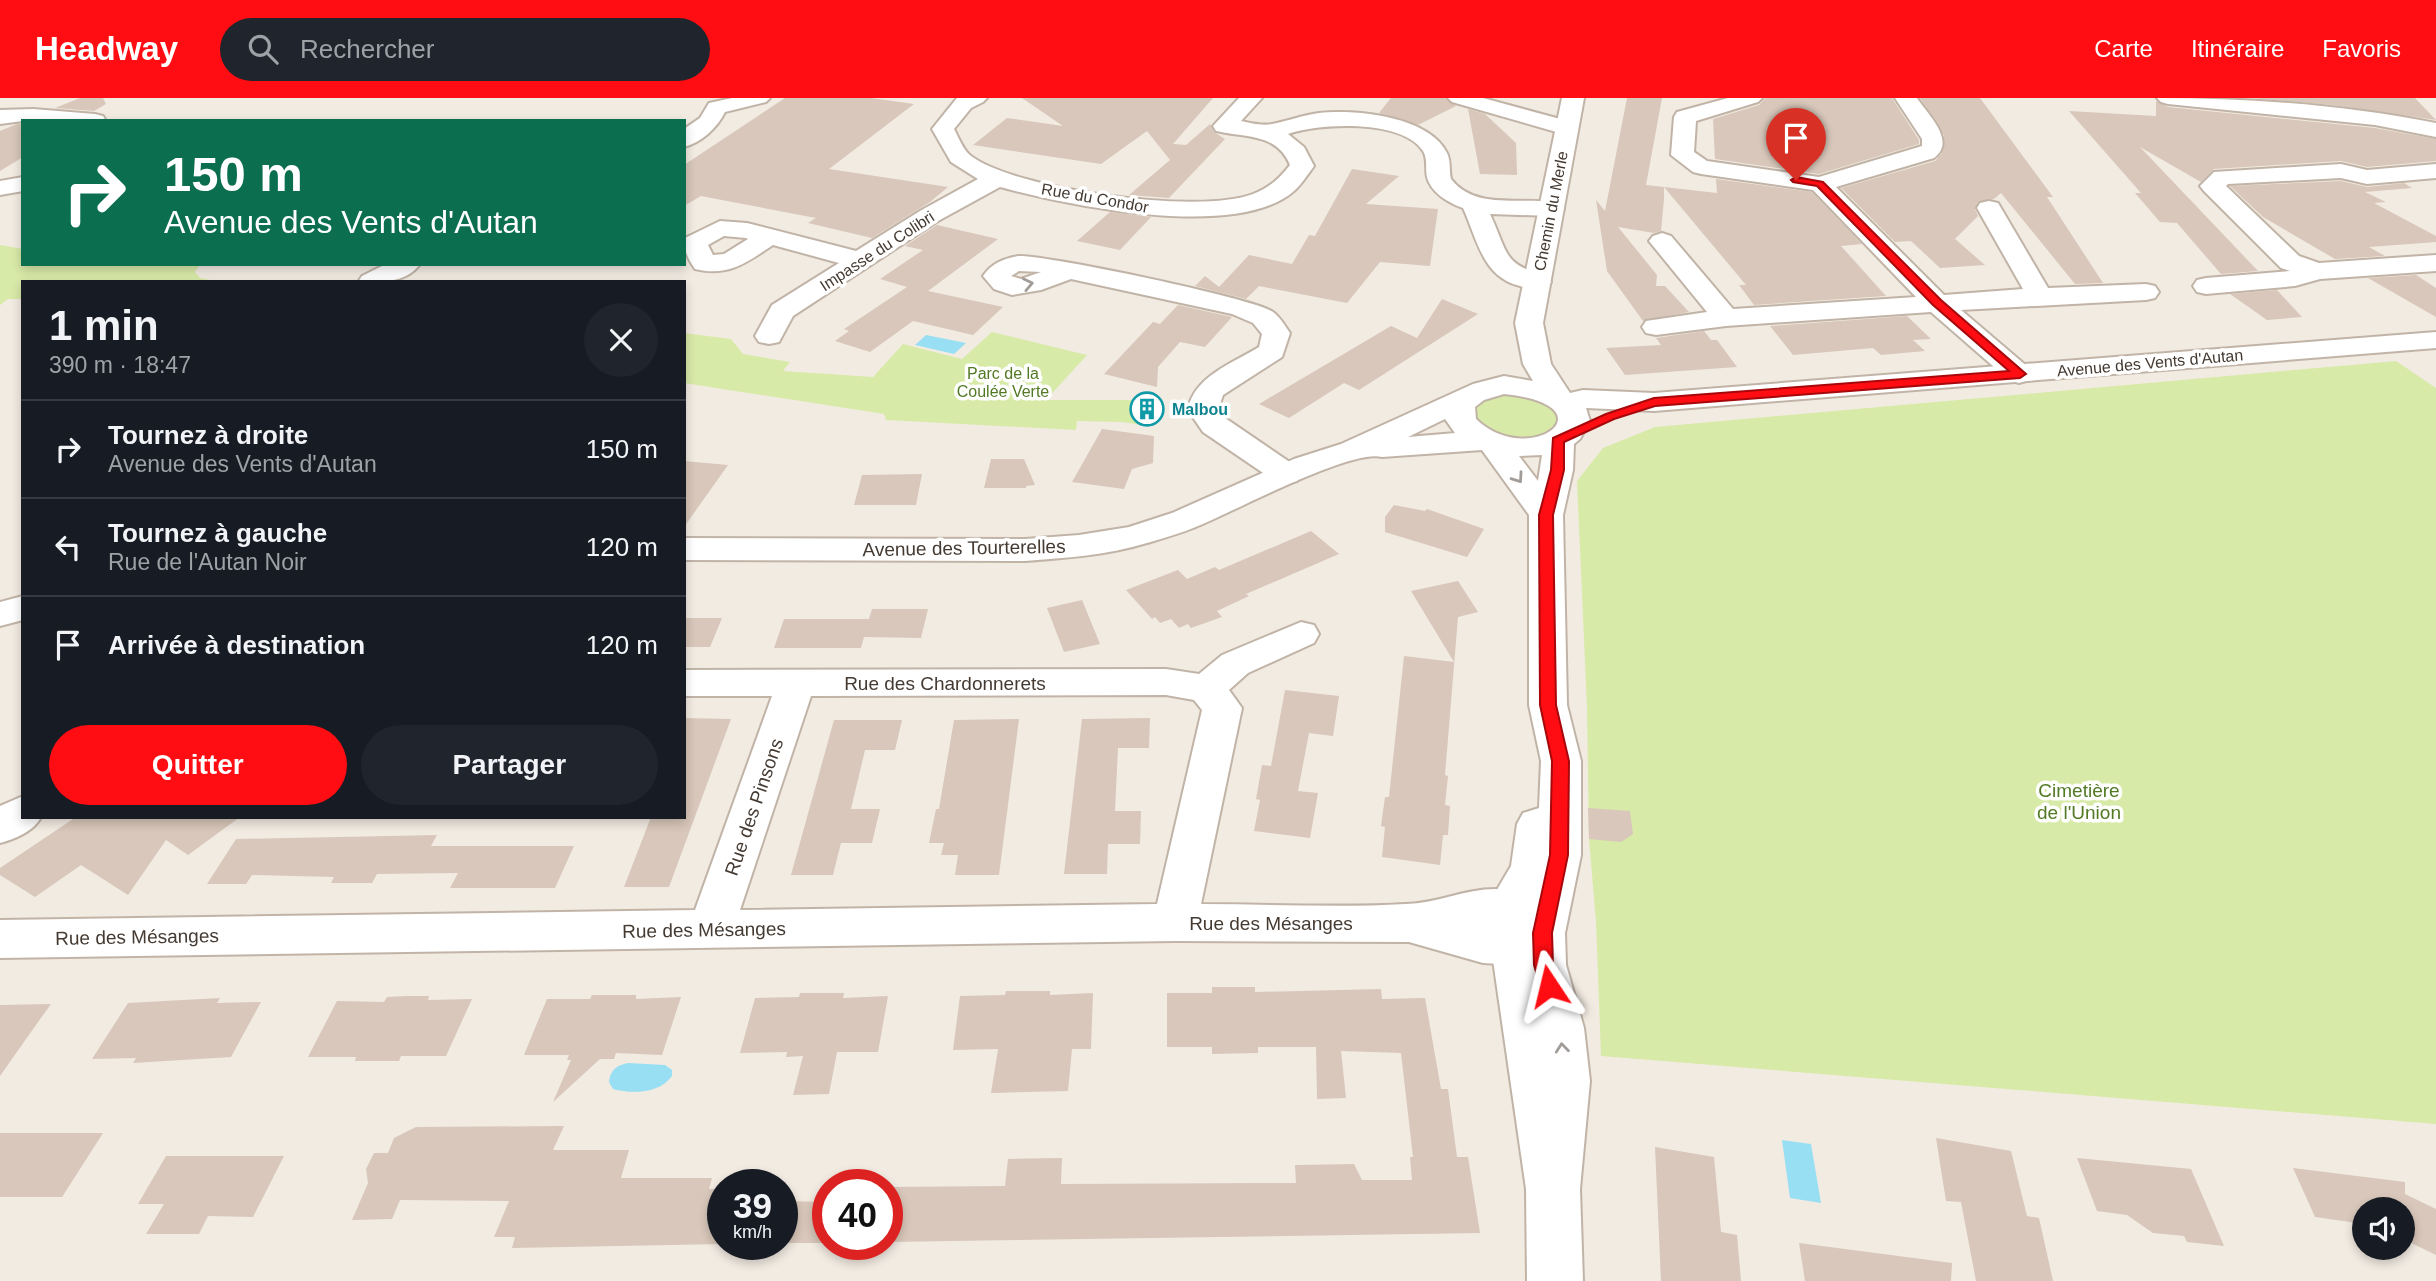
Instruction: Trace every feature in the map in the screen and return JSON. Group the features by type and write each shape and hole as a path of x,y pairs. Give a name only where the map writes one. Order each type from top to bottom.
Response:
{"street":[{"path":"0,103 21,98"},
{"path":"686,139 709,122 714,103 759,98"},
{"name":"Rue du Condor","path":"976,98 963,103 943,129 960,159 996,179 1122,205 1209,209 1244,204 1278,193 1296,179 1302,166 1296,152 1272,132"},
{"path":"1251,98 1224,126 1272,132 1325,118 1371,121 1412,133 1428,142 1436,152 1437,178 1446,189 1474,205 1552,209"},
{"path":"1459,98 1567,128"},
{"name":"Chemin du Merle","path":"1561,401 1537,364 1530,323 1573,98"},
{"path":"1751,98 1685,117 1682,155 1701,167 1820,184 1926,153 1933,148 1933,139 1906,98"},
{"path":"2168,98 2375,118 2436,130"},
{"path":"0,117 70,119"},
{"path":"2317,271 2290,262 2212,186 2221,177 2341,171 2367,177 2436,171"},
{"name":"Impasse du Colibri","path":"769,336 782,311 929,216 996,179"},
{"path":"0,188 21,184"},
{"path":"1820,184 1937,303 2020,374"},
{"path":"1474,205 1504,271 1519,279 1538,282"},
{"path":"1989,208 2040,296"},
{"path":"769,237 863,261"},
{"path":"1662,241 1726,318"},
{"path":"2206,286 2295,278 2317,271 2436,263"},
{"path":"375,280 403,266"},
{"path":"1071,271 1240,308 1268,322 1276,333 1272,351 1212,389 1205,396 1203,410 1214,425 1286,474"},
{"path":"1656,327 1726,318 2040,296 2146,292"},
{"name":"Chemin du Merle","path":"1475,393 1530,323"},
{"name":"Avenue des Vents d'Autan","path":"1561,401 1583,399 1654,402 2436,340"},
{"path":"1546,515 1489,440 1471,431 1462,420 1459,409 1475,393 1523,386 1561,401 1573,416 1573,425 1563,437 1558,470 1546,515 1548,705 1560,761 1559,855 1524,929 1544,965 1560,1028 1565,1081 1553,1189 1555,1281"},
{"name":"Avenue des Tourterelles","path":"686,549 1025,550 1135,536 1184,520 1286,474 1352,451 1475,393"},
{"name":"Avenue des Vents d'Autan","path":"1489,440 1515,446 1538,446 1654,402"},
{"name":"Avenue des Tourterelles","path":"1352,451 1489,440"},
{"path":"0,614 21,609"},
{"path":"1175,922 1222,708 1206,689 1235,664 1301,634"},
{"name":"Rue des Chardonnerets","path":"686,682 1166,682 1206,689"},
{"name":"Rue des Pinsons","path":"711,930 796,683"},
{"path":"0,827 21,813"},
{"name":"Rue des Mésanges","path":"0,939 1175,922 1409,923 1483,944 1524,929"}],"green space":[{"path":"0,245 21,249 21,266 199,266 195,272 200,278 210,280 21,280 21,299 8,299 0,305"},
{"name":"Parc de la Coulée Verte","path":"992,332 1087,355 1046,400 1152,400 1148,426 1122,422 1077,421 1076,430 886,420 884,414 686,383 686,333 731,339 743,354 790,362 783,371 873,377 903,344 962,359"},
{"name":"Cimetière de l'Union","path":"2396,361 2436,388 2436,1124 1601,1056 1596,922 1589,839 1587,708 1577,481 1603,448 1655,427"},
{"path":"1507,391 1552,405 1559,419 1552,429 1543,435 1519,437 1494,430 1476,416 1478,402"}],"water":[{"path":"926,335 966,343 954,354 915,345"},
{"path":"628,1063 665,1065 672,1070 672,1076 660,1086 645,1091 613,1089 609,1082 613,1071"},
{"path":"1782,1140 1811,1144 1821,1203 1790,1198"}],"building":[{"path":"80,98 103,98 106,104 94,111 55,108"},
{"path":"785,98 871,98 914,104 829,169 948,187 930,202 872,238 808,223 816,218 701,196 686,205 686,164"},
{"path":"1022,98 1213,98 1173,144 1186,145 1210,124 1214,132 1225,139 1169,198 1129,195 1170,160 1147,131 1101,164 973,145 1007,118 1063,126"},
{"path":"1391,98 1445,98 1456,106 1418,125 1379,113"},
{"path":"1627,98 1662,98 1646,185 1664,187 1664,199 1661,231 1654,233 1618,227 1657,275 1656,286 1665,286 1689,312 1643,321 1607,271 1596,200 1605,211"},
{"path":"1765,98 1892,98 1919,144 1819,174 1715,159 1713,119 1759,105"},
{"path":"1920,98 1980,98 2053,197 2047,197 2103,283 2075,284 2001,193 1994,199 1978,202 1975,209 1978,216 1955,239 1985,265 1940,268 1911,241 1895,242 1841,188 1935,161 1942,153 1944,135"},
{"path":"2252,98 2415,98 2436,120 2332,105"},
{"path":"2156,101 2168,107 2375,128 2436,139 2436,161 2367,167 2341,161 2214,169 2201,182 2140,147 2258,271 2221,274 2177,223 2160,222 2135,193 2141,193 2069,111 2156,116"},
{"path":"1468,109 1485,114 1516,143 1517,175 1480,174"},
{"path":"21,124 21,158 0,171 0,131"},
{"path":"1352,169 1399,176 1366,204 1438,209 1430,266 1380,262 1347,303 1259,286 1246,299 1195,286 1205,276 1219,287 1249,255 1292,264 1309,235 1315,236"},
{"path":"1716,179 1812,192 1862,244 1841,246 1886,296 1754,305 1739,285 1746,285 1664,187 1717,193"},
{"path":"2341,181 2367,187 2404,183 2412,188 2365,192 2386,202 2374,203 2436,236 2436,242 2369,247 2385,256 2335,259 2263,217 2230,186"},
{"path":"1110,212 1151,217 1120,250 1077,241"},
{"path":"937,225 998,239 928,291 1003,307 973,335 913,321 870,352 835,341 849,331 844,329 907,287 880,279 923,250 905,246"},
{"path":"2416,275 2436,288 2436,317 2368,278"},
{"path":"2277,290 2302,317 2267,320 2230,294"},
{"path":"1442,299 1478,314 1359,390 1344,383 1289,418 1259,404 1391,326 1417,338"},
{"path":"1178,305 1232,317 1205,347 1180,342 1158,367 1157,387 1104,374 1153,322 1160,324"},
{"path":"1907,316 1931,339 1913,340 1925,351 1881,355 1873,348 1793,355 1770,326"},
{"path":"1704,331 1711,340 1717,340 1737,367 1625,375 1606,348 1661,345 1656,338"},
{"path":"1102,429 1154,436 1153,463 1132,469 1124,489 1072,482"},
{"path":"991,459 1024,459 1035,485 1026,488 984,488"},
{"path":"686,461 728,465 686,524"},
{"path":"922,474 916,505 854,505 862,475"},
{"path":"1394,505 1425,511 1427,509 1484,529 1467,557 1385,532 1385,517"},
{"path":"1311,531 1339,554 1246,594 1249,596 1217,611 1222,617 1191,628 1188,624 1179,628 1171,619 1160,623 1155,617 1152,619 1126,590 1178,570 1187,579 1215,567 1219,570"},
{"path":"1458,581 1478,612 1458,617 1445,775 1448,776 1445,805 1450,806 1448,835 1443,835 1440,865 1382,857 1385,827 1381,826 1385,797 1389,797 1404,656 1454,662 1411,591"},
{"path":"1082,600 1100,644 1064,652 1047,608"},
{"path":"872,609 928,609 921,638 864,637 861,648 774,648 784,619 869,619"},
{"path":"686,618 722,618 710,647 686,647"},
{"path":"1285,690 1339,696 1333,736 1309,733 1298,791 1318,793 1310,838 1254,831 1260,800 1256,799 1262,765 1271,766"},
{"path":"686,718 731,719 669,887 624,887 650,819 686,819"},
{"path":"1150,718 1149,748 1118,748 1115,811 1141,811 1140,844 1108,844 1107,874 1064,874 1082,719"},
{"path":"1019,719 999,875 955,875 958,855 941,855 944,843 929,843 936,809 939,809 954,720"},
{"path":"834,720 902,720 895,750 865,750 851,809 880,809 872,843 841,843 833,875 791,875"},
{"path":"1588,808 1630,811 1633,834 1621,842 1589,839"},
{"path":"73,819 237,819 188,855 166,840 128,895 81,865 35,897 0,875 0,868"},
{"path":"437,835 431,846 574,846 555,888 450,888 458,873 377,874 372,883 331,883 334,877 252,875 246,884 207,884 236,839"},
{"path":"1212,987 1255,987 1255,992 1381,989 1382,999 1425,998 1441,1089 1448,1089 1457,1157 1468,1157 1480,1233 903,1242 903,1187 1005,1186 1008,1159 1062,1158 1061,1184 1296,1183 1295,1165 1354,1164 1362,1180 1412,1180 1410,1157 1413,1157 1401,1053 1341,1051 1346,1098 1317,1099 1316,1047 1258,1047 1258,1053 1212,1054 1212,1047 1167,1047 1167,993 1212,993"},
{"path":"1006,991 1050,991 1050,995 1093,993 1091,1049 1072,1049 1068,1091 991,1093 998,1049 953,1050 960,996 1005,995"},
{"path":"800,993 844,993 843,998 888,996 878,1052 837,1052 829,1094 793,1095 803,1056 786,1057 787,1052 740,1053 755,998 799,997"},
{"path":"592,995 636,995 636,999 681,997 662,1055 616,1053 614,1059 600,1059 553,1102 571,1060 567,1060 569,1055 524,1055 547,999 590,999"},
{"path":"429,996 428,1000 472,999 446,1056 401,1056 399,1061 355,1061 356,1057 308,1057 337,1001 384,1002 387,997"},
{"path":"220,998 217,1003 261,1002 231,1057 133,1063 136,1058 92,1059 128,1003"},
{"path":"51,1004 26,1039 0,1076 0,1005"},
{"path":"564,1126 553,1150 629,1150 621,1178 707,1178 707,1244 512,1248 515,1237 494,1237 509,1201 400,1200 392,1219 352,1220 368,1183 366,1169 374,1153 388,1153 394,1138 416,1127"},
{"path":"0,1133 103,1133 62,1197 0,1197"},
{"path":"1936,1138 2011,1151 2027,1216 2039,1218 2053,1281 1976,1281 1961,1202 1946,1201"},
{"path":"1655,1147 1714,1157 1721,1232 1737,1235 1741,1281 1661,1281"},
{"path":"166,1156 284,1156 253,1217 208,1216 199,1234 146,1234 164,1204 138,1204"},
{"path":"2077,1158 2191,1169 2224,1246 2187,1242 2184,1236 2153,1233 2127,1215 2097,1211"},
{"path":"2293,1168 2405,1182 2405,1194 2411,1197 2352,1197 2352,1222 2315,1217"},
{"path":"2415,1199 2436,1209 2436,1255 2415,1245"},
{"path":"798,1201 812,1202 812,1243 798,1243"},
{"path":"1799,1243 1952,1263 1951,1281 1805,1281"}],"place":[{"name":"Malbou","path":"1147,409"}],"route":[{"path":"1549,986 1544,965 1542,933 1559,855 1560,761 1548,705 1546,515 1558,470 1558,440 1610,416 1654,402 2020,374 1937,303 1820,184 1796,180"}]}
